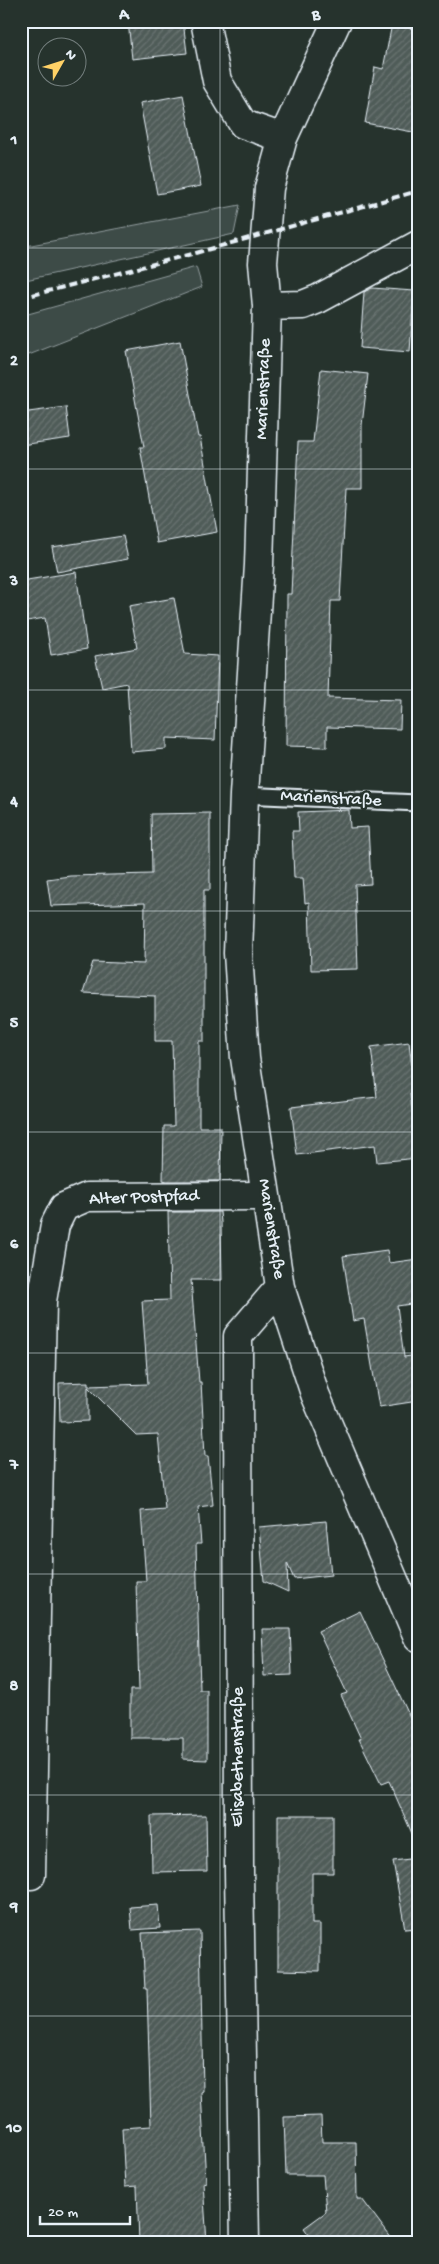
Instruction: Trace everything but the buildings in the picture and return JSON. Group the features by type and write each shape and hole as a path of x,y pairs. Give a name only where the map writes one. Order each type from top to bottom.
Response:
{"street":[{"path":"205,21 217,81 243,124 283,138"},
{"name":"Marienstraße","path":"337,21 283,138 269,188 264,234 263,263 267,306 259,564 244,796 238,954 245,1058 280,1287 315,1394 418,1638"},
{"path":"267,306 303,305 318,300 418,245"},
{"name":"Alter Postpfad","path":"31,1875 42,1301 55,1225 64,1207 87,1197 266,1196"},
{"name":"Elisabethenstraße","path":"244,2243 238,1872 238,1336 280,1287"}],"lane":[{"name":"Marienstraße","path":"244,796 418,803"}],"shaded area":[{"path":"240,205 234,234 21,281 21,247"},
{"path":"196,267 202,287 21,358 21,316"}],"railway":[{"path":"21,298 192,254 418,191"}]}
